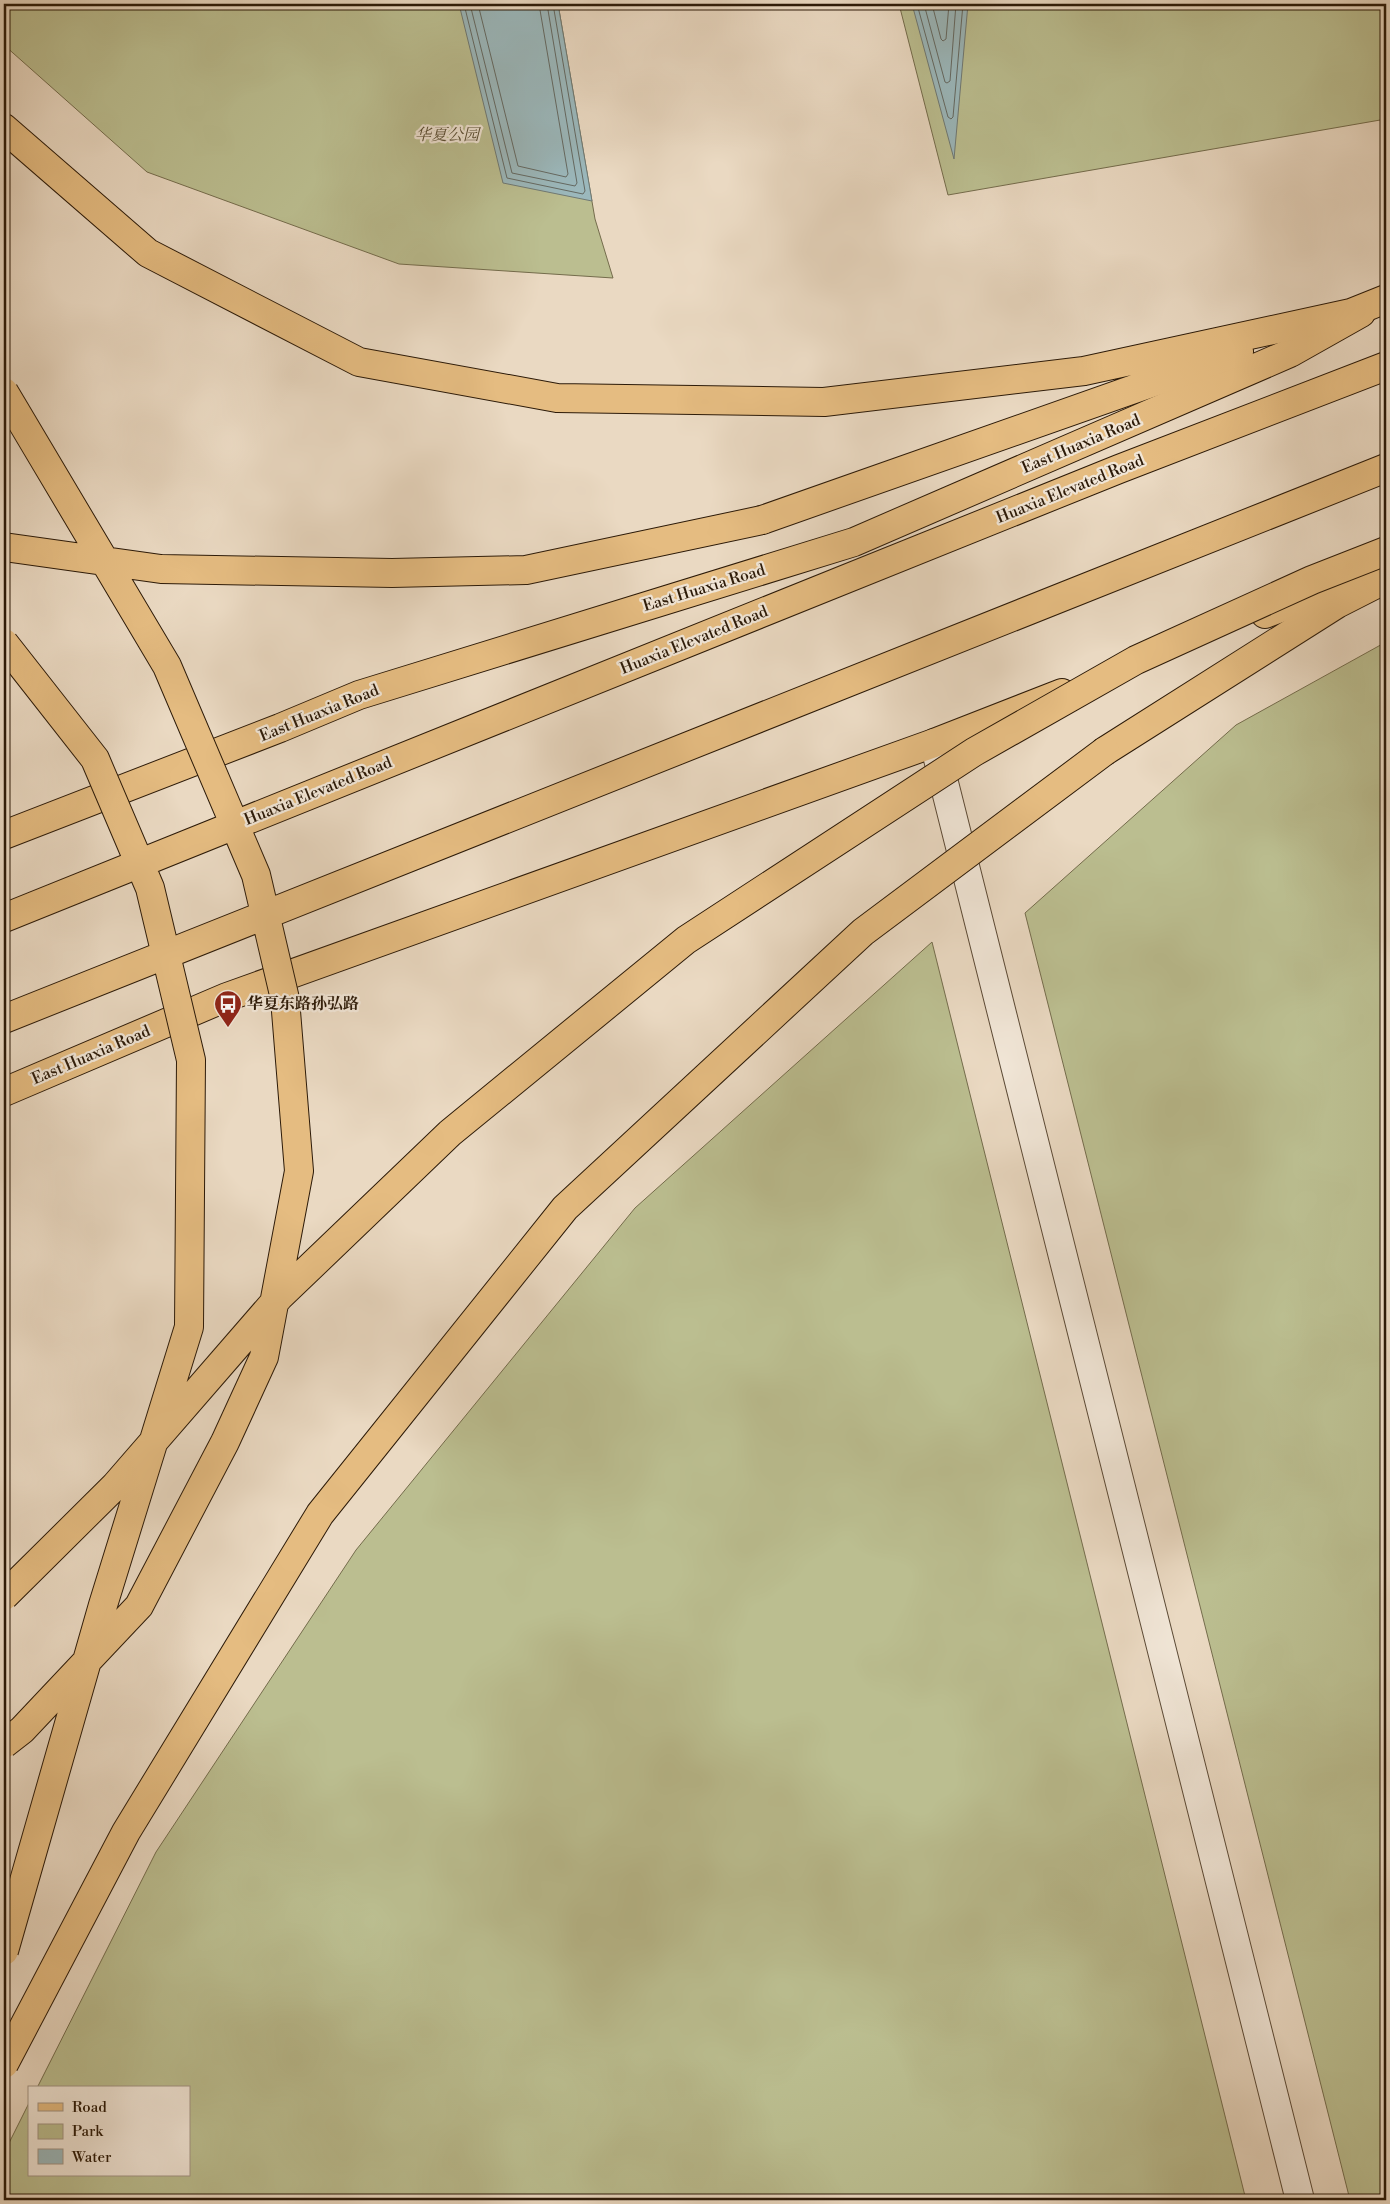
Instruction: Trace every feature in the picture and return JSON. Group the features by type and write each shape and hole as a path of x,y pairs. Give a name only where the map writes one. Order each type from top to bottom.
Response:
{"main road":[{"path":"4,128 148,253 359,362 557,398 824,402 1084,371 1351,313"},
{"path":"4,547 161,569 392,573 526,570 762,520 1351,313 1386,299"},
{"name":"East Huaxia Road","path":"4,835 280,728 359,695 854,542 1290,353 1386,299"},
{"name":"Huaxia Elevated Road","path":"4,918 1119,468 1386,366"},
{"path":"4,392 167,666 256,875 285,999 299,1171 264,1357 225,1442 139,1606 22,1730 4,1744"},
{"path":"4,1019 1386,468"},
{"path":"4,1596 114,1486 279,1297 450,1133 686,940 974,752 1136,660 1312,580 1386,551"},
{"name":"East Huaxia Road","path":"4,1092 227,997 934,742 1386,567"},
{"path":"4,2064 126,1832 320,1514 565,1208 863,932 1105,751 1337,604 1386,579"},
{"path":"4,643 95,759 150,888 190,1060 190,1070 189,1327 104,1605 4,1952"}],"street":[{"path":"934,742 1300,2200"}],"green space":[{"name":"华夏公园","path":"4,4 558,4 595,219 613,278 399,264 147,172 4,45"},
{"path":"899,4 1386,4 1386,119 948,195"},
{"path":"1386,642 1386,2200 1350,2200 1025,913 1236,725"},
{"path":"932,942 1246,2200 4,2200 4,2153 28,2105 28,2176 190,2176 190,2086 38,2086 156,1852 356,1550 635,1208"}],"water":[{"path":"459,4 558,4 592,201 503,183"},
{"path":"912,4 968,4 954,159"}],"place":[{"name":"华夏东路孙弘路","path":"228,1028"}]}
